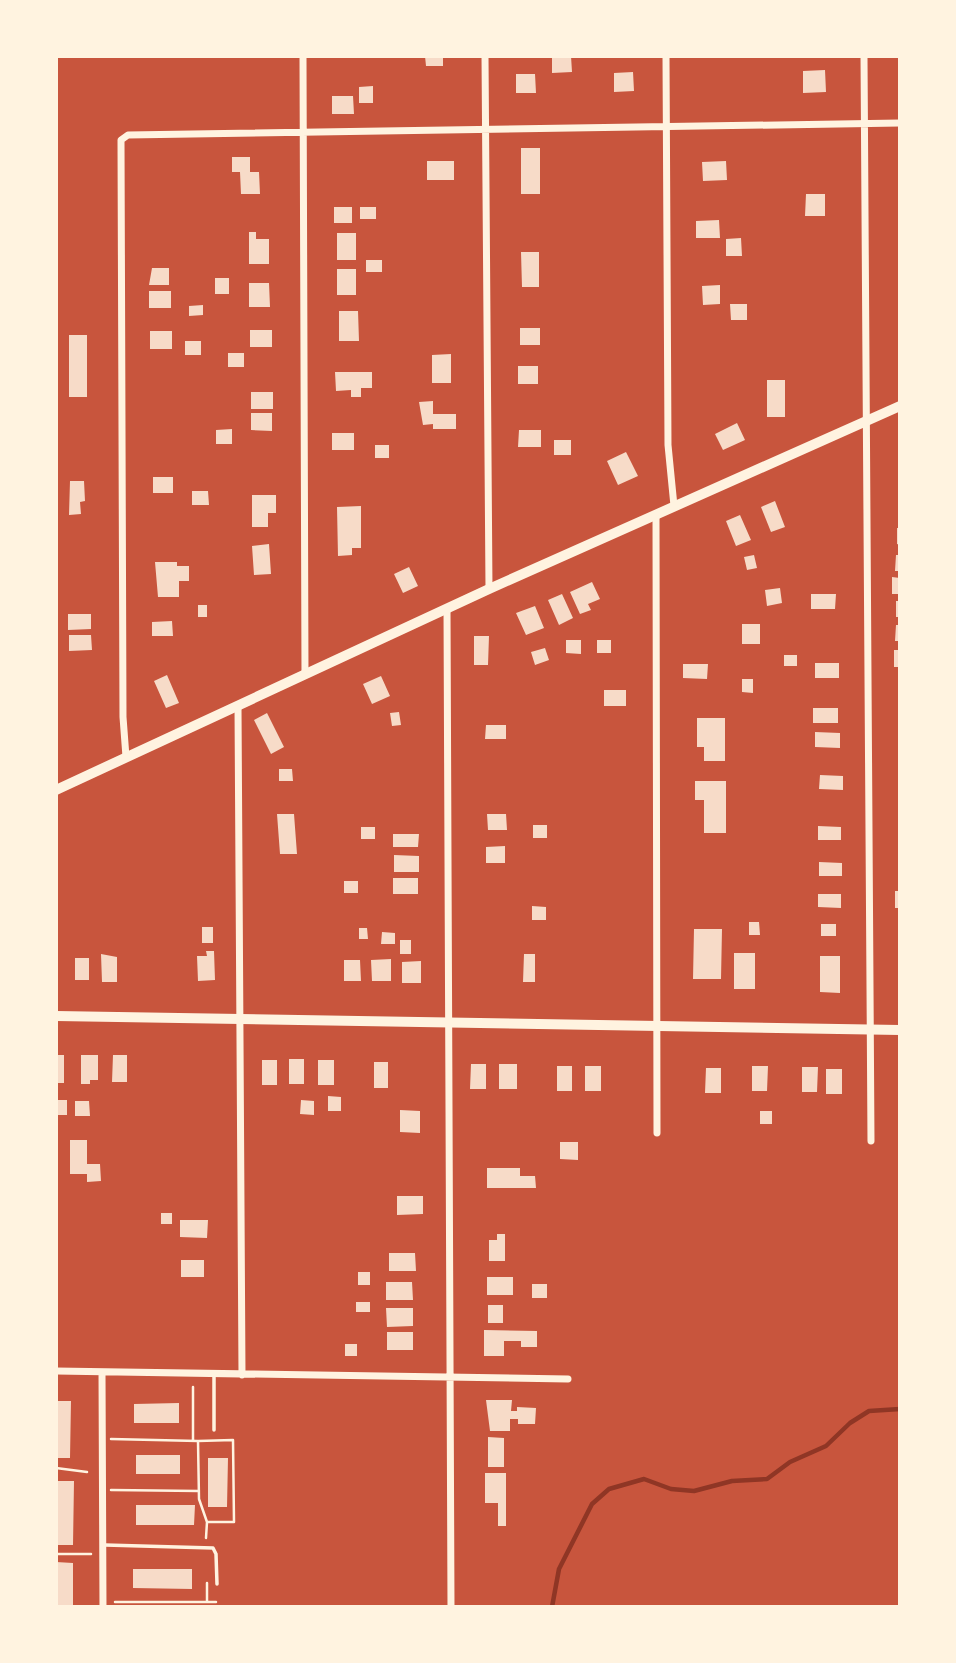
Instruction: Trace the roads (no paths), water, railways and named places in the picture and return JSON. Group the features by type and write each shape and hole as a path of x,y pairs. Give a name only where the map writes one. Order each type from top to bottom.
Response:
{"street":[{"path":"303,56 305,674"},
{"path":"485,56 489,589"},
{"path":"666,56 668,446 674,506"},
{"path":"864,56 868,1030 871,1141"},
{"path":"126,757 123,717 121,140 128,135 303,131 900,123"},
{"path":"56,790 447,608 900,406"},
{"path":"656,514 657,1133"},
{"path":"447,608 452,1607"},
{"path":"238,706 242,1375"},
{"path":"56,1016 900,1030"},
{"path":"56,1371 568,1379"},
{"path":"102,1373 103,1604"}],"lane":[{"path":"214,1374 214,1430"},
{"path":"103,1549 213,1548 216,1555 217,1584"}],"waterway":[{"path":"552,1607 559,1569 592,1504 609,1489 644,1479 671,1489 694,1491 732,1481 767,1479 790,1462 826,1446 850,1423 869,1411 900,1409"}]}
